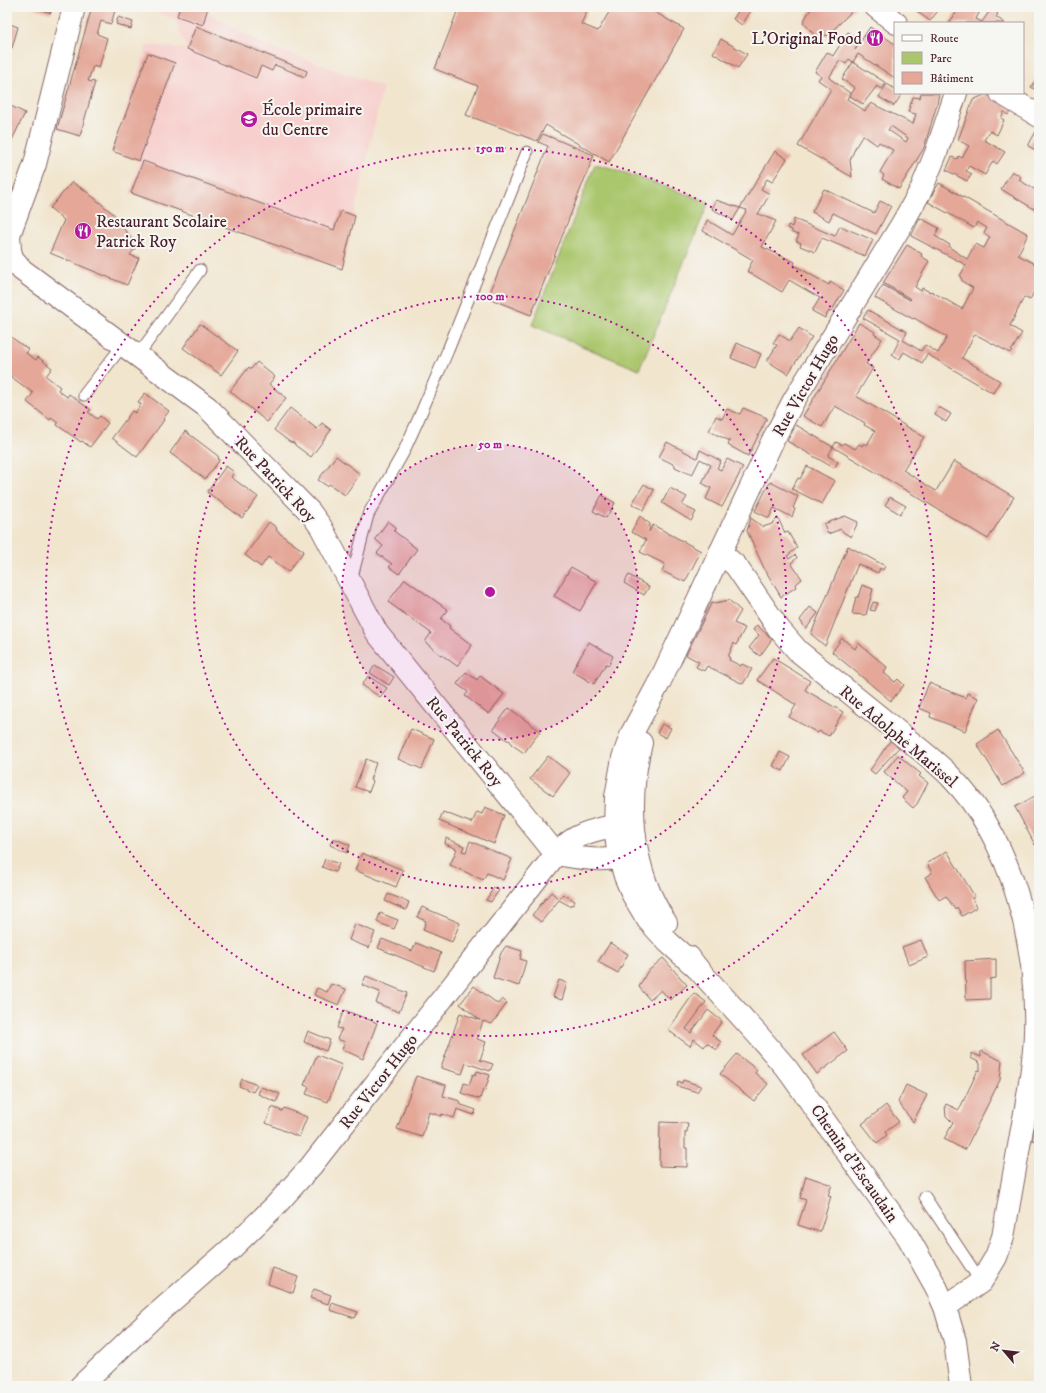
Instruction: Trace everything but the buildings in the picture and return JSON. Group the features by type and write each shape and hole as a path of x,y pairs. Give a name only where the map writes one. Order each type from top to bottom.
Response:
{"street":[{"name":"Rue Patrick Roy","path":"74,7 35,164 9,235 12,258 22,270 207,407 310,512 321,527 372,624 383,640 556,854"},
{"path":"876,7 895,22"},
{"name":"Rue Victor Hugo","path":"81,1386 150,1320 233,1247 270,1211 311,1166 556,854 569,841 589,831 622,841 616,797 627,744 660,681 773,440 794,400 902,224 921,190 936,153 956,94"},
{"path":"1003,94 1039,116"},
{"name":"Rue Adolphe Marissel","path":"720,552 736,566 780,629 798,651 938,764 962,788 982,815 998,843 1007,865 1024,921 1033,980 1035,1035 1030,1088 1003,1237 996,1257 981,1282 945,1307"},
{"path":"556,854 588,859 622,841"},
{"name":"Chemin d'Escaudain","path":"622,841 633,895 648,920 668,942 697,968 774,1052 908,1237 930,1276 945,1307 955,1341 961,1386"}],"lane":[{"path":"351,584 368,515 403,453 418,420 448,350 527,152"},
{"path":"84,395 130,350 200,270"},
{"path":"925,1197 981,1282"}],"shaded area":[{"name":"École primaire du Centre","path":"146,7 210,7 209,13 261,43 383,87 342,269 131,193 139,161 112,151 147,45 187,49 175,20"}],"green space":[{"path":"595,164 611,168 709,202 639,370 532,325"}],"place":[{"name":"L'Original Food","path":"875,38"},
{"name":"École primaire du Centre","path":"249,119"},
{"name":"Restaurant Scolaire Patrick Roy","path":"83,231"}]}
